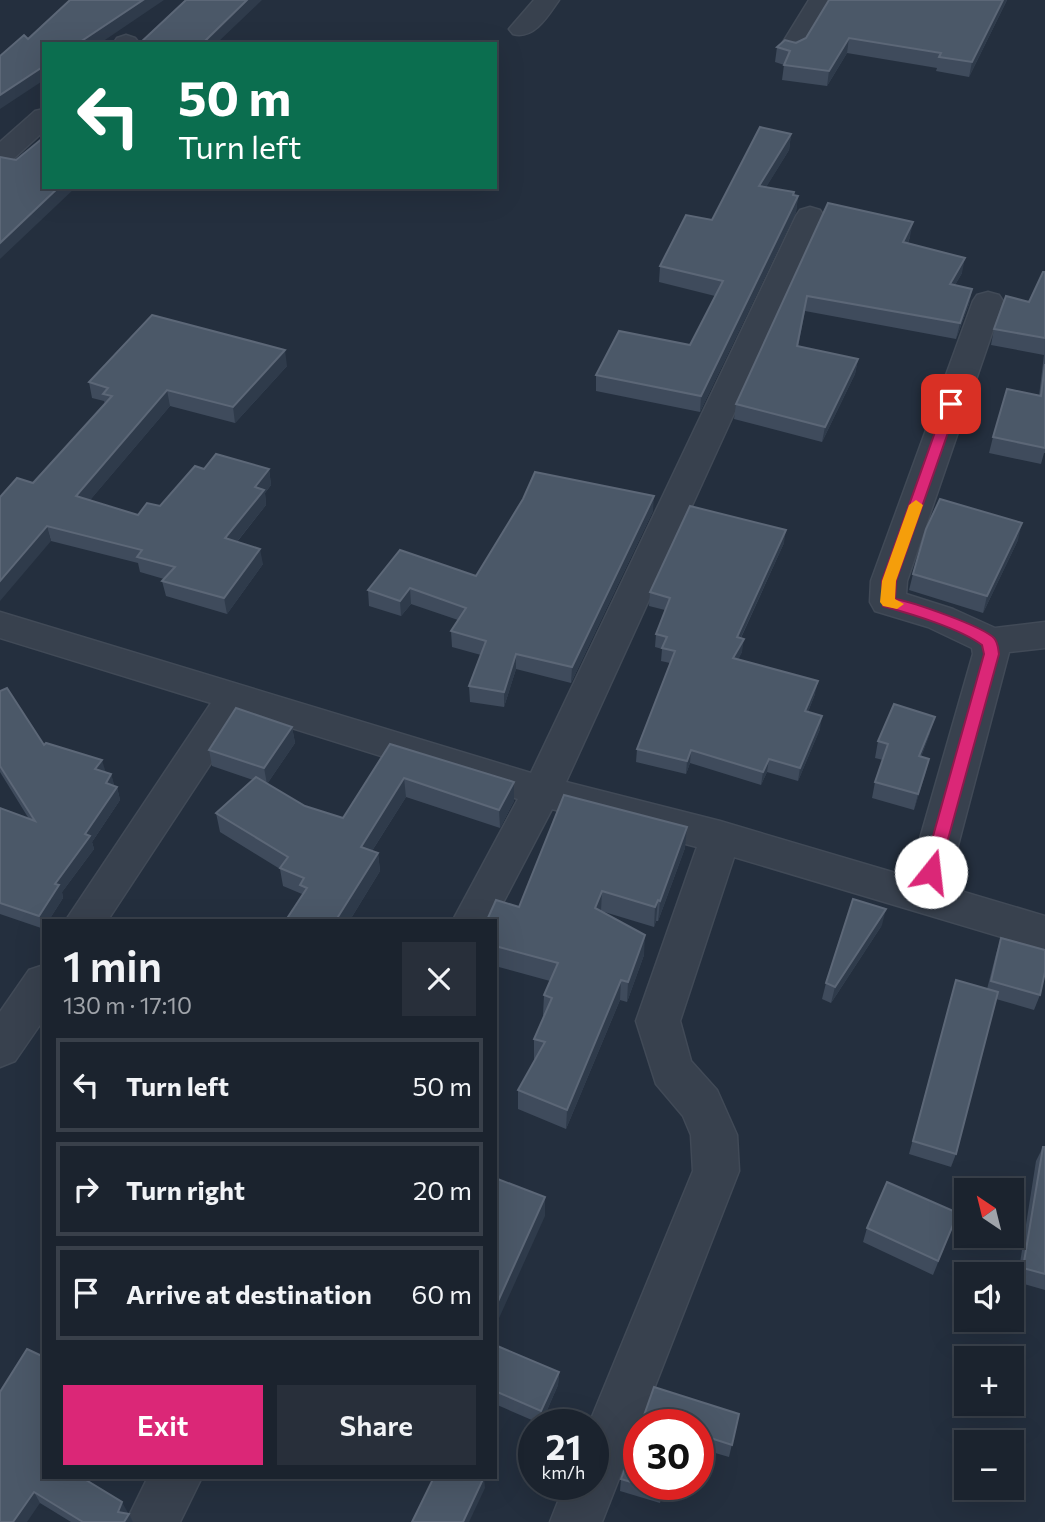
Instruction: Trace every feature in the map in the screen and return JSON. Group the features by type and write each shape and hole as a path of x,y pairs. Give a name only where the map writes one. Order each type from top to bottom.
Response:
{"street":[{"path":"522,29 547,0"},
{"path":"793,47 821,0"},
{"path":"0,156 42,119"},
{"path":"474,919 542,791 810,216"},
{"path":"989,302 889,581 888,602 915,608 926,615 979,635 989,642 1045,635"},
{"path":"0,625 542,791 720,837 1045,933"},
{"path":"924,897 989,670 989,642"},
{"path":"87,919 235,697"},
{"path":"609,1439 716,1171 714,1135 701,1104 672,1070 658,1021 720,837"},
{"path":"0,1048 42,986"},
{"path":"152,1522 175,1479"},
{"path":"576,1522 585,1500"}],"building":[{"path":"70,0 143,0 80,42 42,42 42,67 0,95 0,56 24,35 28,39"},
{"path":"186,0 247,0 205,41 210,42 141,42"},
{"path":"829,0 1003,0 972,62 939,57 941,53 849,38 829,71 784,65 790,51 777,47 785,40 796,43 806,38"},
{"path":"760,127 791,134 759,186 794,192 793,195 798,196 701,396 596,375 619,331 690,345 723,281 660,266 686,215 712,220"},
{"path":"42,139 42,189 57,189 0,243 0,157 16,160"},
{"path":"828,203 913,222 903,242 965,258 950,284 972,289 960,323 807,296 797,346 858,359 825,427 736,404"},
{"path":"1043,272 1045,338 994,329 1006,296 1029,302"},
{"path":"152,315 285,350 233,407 167,390 76,496 138,515 147,503 160,506 195,466 204,469 216,454 269,469 255,487 264,490 225,538 260,549 224,598 162,581 175,567 137,557 142,550 47,526 0,581 0,497 17,478 33,483 112,396 103,394 108,388 89,382"},
{"path":"1045,364 1045,448 993,437 1007,389 1041,396"},
{"path":"535,472 654,496 572,667 516,654 504,692 469,686 486,641 451,631 466,608 410,588 400,601 368,590 400,550 476,576 523,499"},
{"path":"940,499 1022,523 987,596 913,574 926,529"},
{"path":"690,506 786,530 737,637 744,639 733,658 818,681 805,711 822,716 800,768 769,759 763,772 691,750 687,761 637,749 675,651 662,648 667,637 656,634 670,598 650,592"},
{"path":"7,688 44,745 46,743 102,760 95,769 111,774 106,783 117,787 85,834 90,836 55,884 59,885 39,916 0,903 0,808 35,821 0,766 0,691"},
{"path":"894,704 935,717 919,756 929,759 918,794 875,782 888,744 878,741"},
{"path":"236,708 292,727 264,768 209,750"},
{"path":"390,744 514,782 499,810 404,778 361,847 378,853 337,919 287,919 307,888 300,885 304,878 280,868 288,857 216,813 256,777 305,806 343,818"},
{"path":"564,795 687,827 660,901 658,900 655,907 602,891 595,908 645,935 628,982 621,980 567,1110 518,1090 545,1042 534,1039 552,998 544,995 558,963 497,947 497,919 487,919 496,900 519,907"},
{"path":"853,899 886,909 835,987 826,983"},
{"path":"1001,938 1045,950 1045,972 1040,995 991,981"},
{"path":"956,980 998,992 956,1154 913,1141"},
{"path":"1045,1147 1045,1274 1024,1268"},
{"path":"497,1179 545,1197 497,1304"},
{"path":"887,1182 954,1211 954,1223 938,1261 867,1228"},
{"path":"497,1346 559,1372 542,1409 536,1409 497,1392"},
{"path":"27,1349 42,1356 42,1479 84,1479 122,1502 118,1512 129,1514 124,1522 83,1522 34,1492 13,1522 0,1522 0,1392"},
{"path":"654,1387 739,1414 732,1445 714,1439 714,1409 646,1409"},
{"path":"433,1479 483,1479 463,1522 412,1522"}],"slow traffic":[{"path":"897,604 888,602 889,581 916,505"}],"route":[{"path":"931,872 989,670 991,654 989,642 979,635 926,615 915,608 888,602 889,581 951,404"}]}
